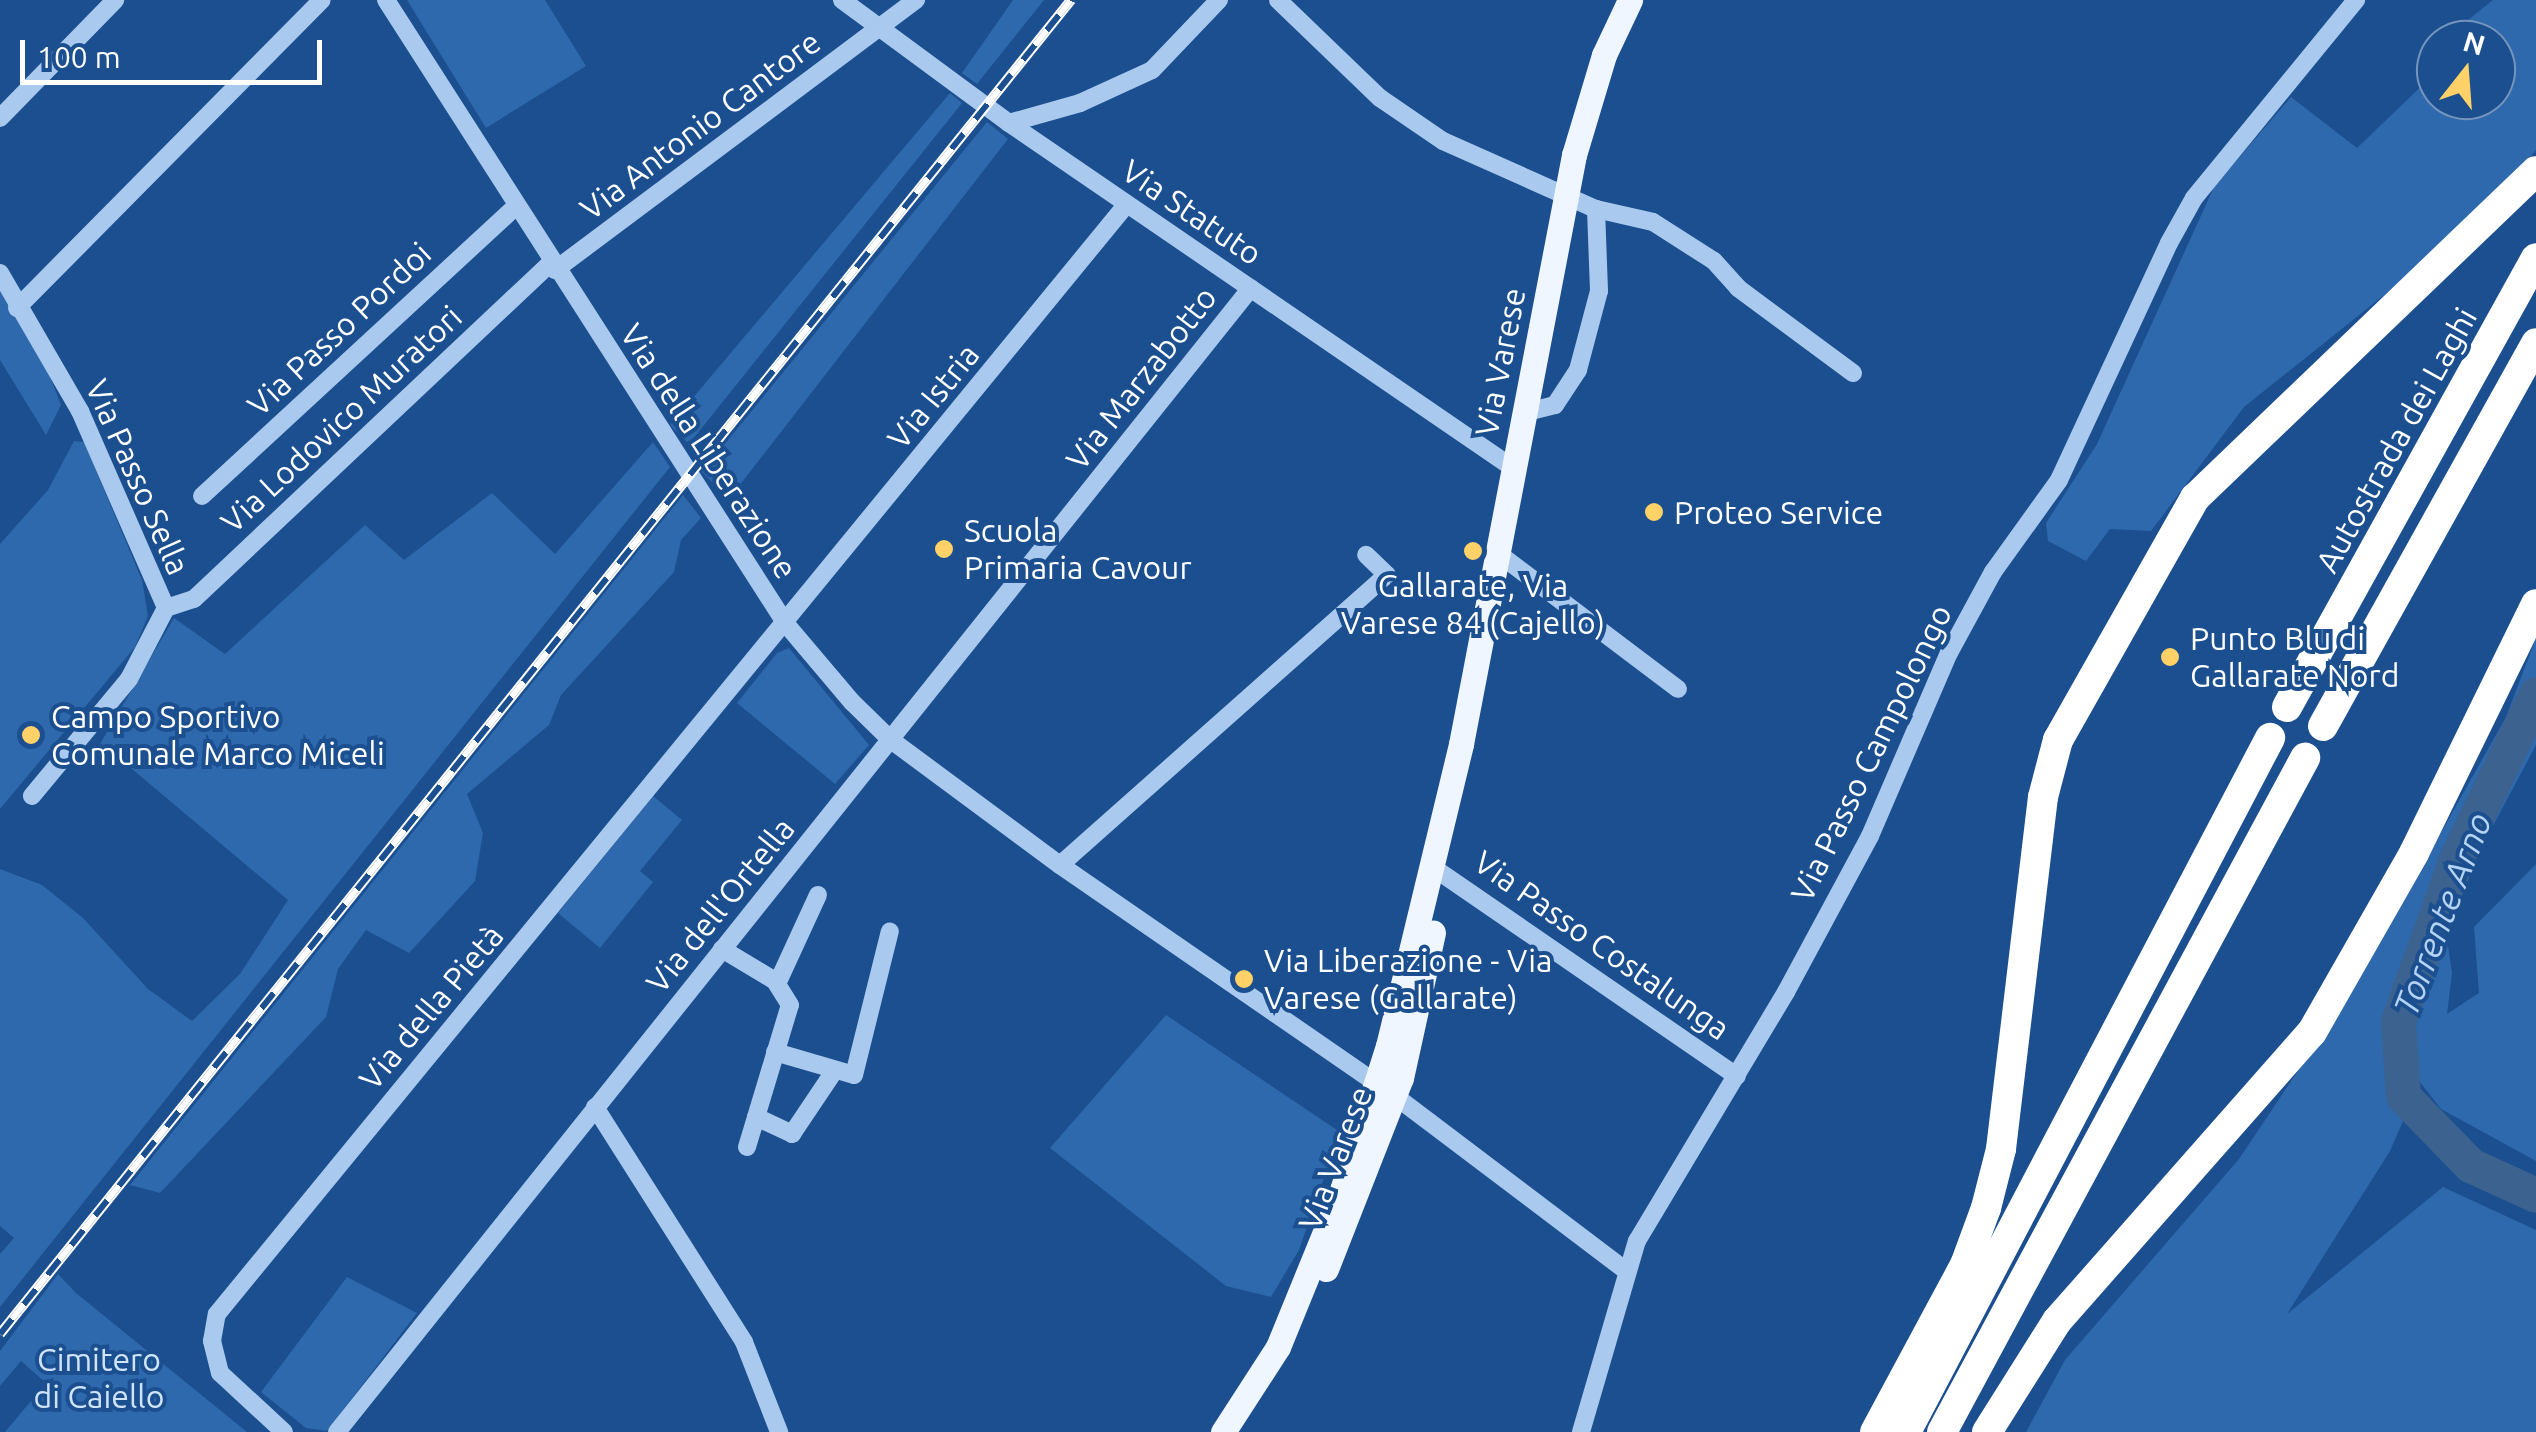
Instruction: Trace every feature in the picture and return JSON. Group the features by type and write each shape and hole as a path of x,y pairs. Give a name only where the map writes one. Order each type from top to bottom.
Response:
{"highway":[{"path":"1875,1432 1966,1265 1986,1208 2001,1149 2044,797 2058,740 2195,498 2536,170"},
{"name":"Autostrada dei Laghi","path":"2287,707 2536,258"},
{"path":"2323,726 2536,343"},
{"path":"1987,1432 2057,1321 2312,1032 2414,853 2536,604"},
{"path":"1906,1432 2270,738"},
{"path":"1942,1432 2305,758"}],"main road":[{"name":"Via Varese","path":"1222,1432 1278,1346 1386,1090 1438,869 1566,191 1593,88 1630,0"}],"street":[{"path":"0,118 115,0"},
{"path":"17,308 322,0"},
{"name":"Via della Liberazione","path":"386,0 786,624 890,740 1060,865 1386,1090 1624,1269"},
{"name":"Via Statuto","path":"842,0 1126,205 1513,468"},
{"name":"Via Antonio Cantore","path":"553,266 916,0"},
{"path":"1009,123 1080,103 1152,70 1219,0"},
{"path":"1278,0 1380,98 1443,140 1566,191 1596,209 1653,222 1714,261 1738,288 1853,373"},
{"name":"Via Passo Campolongo","path":"1581,1432 1624,1269 1737,1076 1880,816 1928,698 1984,588 2059,480 2169,243 2194,198 2356,0"},
{"name":"Via Istria","path":"786,624 1126,205"},
{"name":"Via Passo Pordoi","path":"202,496 516,206"},
{"path":"1524,413 1556,405 1578,370 1599,292 1596,209"},
{"name":"Via Lodovico Muratori","path":"166,608 194,599 553,266"},
{"name":"Via Passo Sella","path":"0,273 80,412 166,608 129,679 32,796"},
{"name":"Via Marzabotto","path":"890,740 1251,288"},
{"path":"1495,551 1678,688"},
{"path":"1060,865 1387,575 1366,555"},
{"name":"Via della Pietà","path":"284,1432 220,1373 212,1341 217,1314 786,624"},
{"name":"Via dell'Ortella","path":"337,1432 890,740"},
{"name":"Via Passo Costalunga","path":"1438,869 1737,1076"},
{"path":"777,982 818,895"},
{"path":"776,1052 854,1076 890,931"},
{"path":"722,949 777,982 790,1006 747,1147"},
{"path":"756,1117 792,1134 835,1070"},
{"path":"595,1107 744,1342 779,1432"}],"green space":[{"path":"407,0 545,0 586,66 486,128"},
{"path":"1013,0 1044,0 977,84 962,73"},
{"path":"2493,0 2536,0 2536,150 2433,256 2244,407 2151,531 2110,529 2086,561 2048,541 2046,523 2097,444 2214,187 2291,97 2357,148 2416,91 2416,120 2516,120 2516,20 2468,20"},
{"path":"950,93 962,103 689,444 670,425"},
{"path":"987,122 1008,139 729,499 702,472"},
{"path":"0,291 45,364 61,405 46,435 0,360"},
{"path":"74,441 84,442 142,580 148,616 135,647 0,809 0,544 48,490"},
{"path":"653,442 670,467 0,1307 0,1254 14,1238 0,1226 0,869 42,885 83,918 148,989 192,1021 240,974 288,900 107,748 87,766 174,618 225,654 365,525 404,560 492,493 555,554"},
{"path":"683,495 701,518 681,540 674,572 561,695 549,725 467,794 483,833 475,881 409,953 366,930 338,969 326,1017 160,1193 130,1185"},
{"path":"2536,638 2536,745 2444,918 2452,973 2447,1014 2479,993 2474,927 2536,864 2536,1161 2441,1109 2420,1082 2390,1151 2287,1314 2443,1187 2536,1230 2536,1432 2026,1432 2065,1360 2239,1159 2356,984 2506,717"},
{"path":"789,648 869,745 835,784 737,703 777,653"},
{"path":"653,796 682,820 640,871 653,882 600,948 558,913"},
{"path":"1166,1015 1340,1132 1299,1250 1271,1297 1226,1286 1050,1148"},
{"name":"Cimitero di Caiello","path":"58,1274 76,1293 247,1432 5,1432 46,1383 21,1361 0,1386 0,1351"},
{"path":"347,1277 417,1313 327,1431 306,1428 261,1392"}],"waterway":[{"name":"Torrente Arno","path":"2536,694 2457,857 2398,1021 2403,1096 2470,1165 2536,1195"}],"railway":[{"path":"0,1334 1071,0"}],"place":[{"name":"Proteo Service","path":"1654,512"},
{"name":"Scuola Primaria Cavour","path":"944,549"},
{"name":"Gallarate, Via Varese 84 (Cajello)","path":"1473,551"},
{"name":"Punto Blu di Gallarate Nord","path":"2170,657"},
{"name":"Campo Sportivo Comunale Marco Miceli","path":"31,735"},
{"name":"Via Liberazione - Via Varese (Gallarate)","path":"1244,979"}]}
